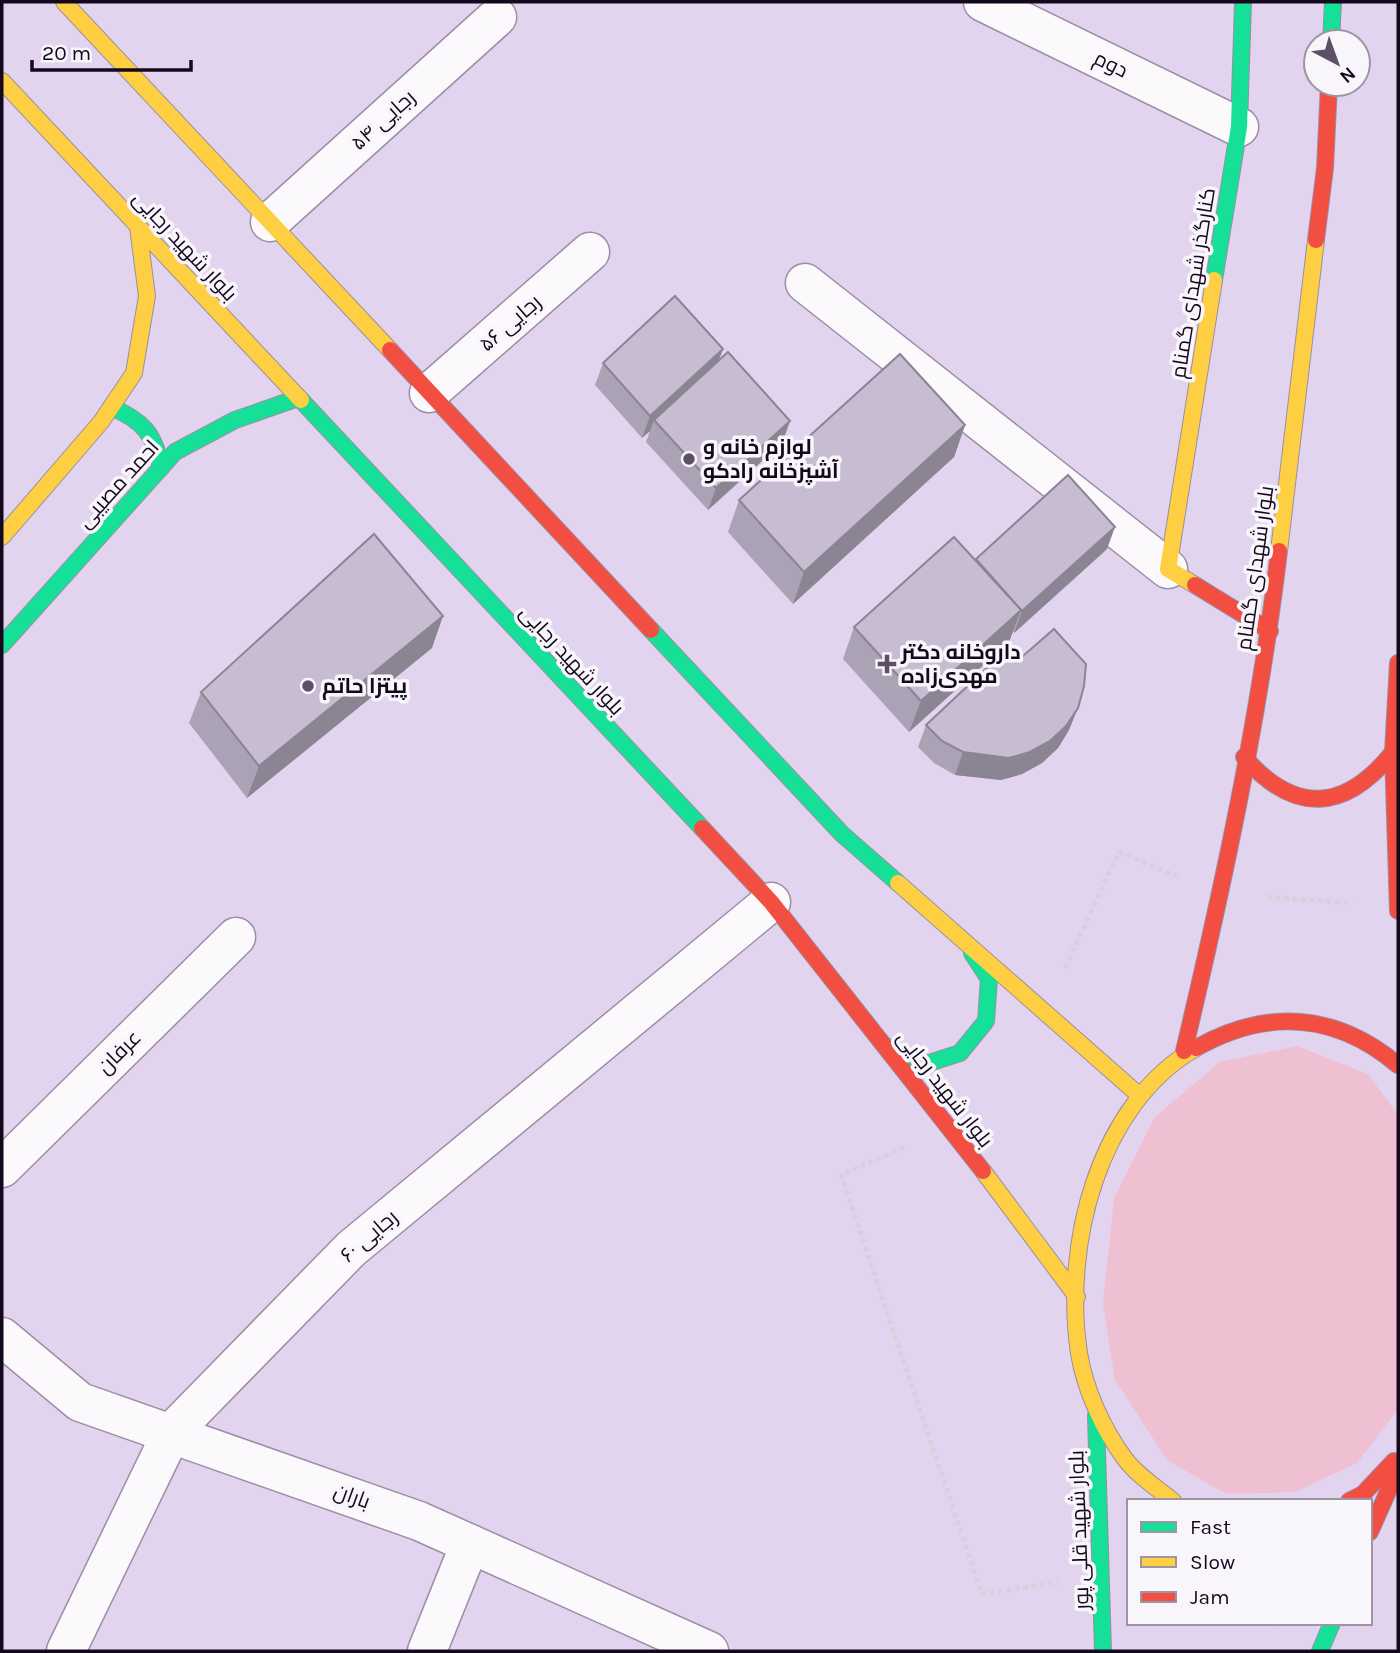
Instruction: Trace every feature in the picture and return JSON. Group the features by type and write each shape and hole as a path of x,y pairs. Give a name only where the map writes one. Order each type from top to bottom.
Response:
{"main road":[{"path":"64,2 842,834 1140,1097"},
{"name":"کنارگذر شهدای گمنام","path":"1168,569 1239,127 1243,2"},
{"path":"1332,28 1333,2"},
{"name":"بلوار شهید رجایی","path":"2,81 771,902 1077,1297"},
{"name":"بلوار شهدای گمنام","path":"1184,1051 1221,893 1244,757 1270,631 1325,168 1328,98"},
{"path":"2,537 111,407 134,373 147,296 138,227"},
{"name":"احمد مصیبی","path":"2,645 175,452 205,432 298,398"},
{"path":"111,407 135,416 150,429 157,442 161,468"},
{"path":"1168,569 1270,631"},
{"path":"1398,663 1393,752 1398,911"},
{"path":"1244,757 1258,776 1277,790 1297,798 1320,800 1343,797 1363,786 1380,771 1393,752"},
{"path":"884,1045 920,1066 960,1053 986,1021 989,979 966,944"},
{"path":"1171,1499 1127,1462 1096,1407 1079,1353 1077,1246 1108,1144 1140,1097 1184,1051 1243,1024 1309,1021 1372,1042 1398,1065"},
{"name":"بلوار شهید قلی پور","path":"1096,1407 1103,1574 1103,1651"},
{"path":"1353,1499 1363,1494 1398,1457"},
{"path":"1372,1528 1398,1469"},
{"path":"1320,1651 1331,1625"}],"street":[{"name":"دوم","path":"983,2 1239,127"},
{"name":"رجایی ۵۴","path":"270,222 497,17"},
{"name":"رجایی ۵۶","path":"429,393 590,252"},
{"path":"805,283 1168,569"},
{"name":"رجایی ۶۰","path":"66,1651 172,1432 351,1249 771,902"},
{"name":"عرفان","path":"2,1168 236,937"},
{"name":"باران","path":"2,1336 80,1402 172,1432 407,1517 709,1651"},
{"path":"427,1651 470,1544"}],"shaded area":[{"path":"1297,1046 1368,1074 1398,1115 1398,1409 1357,1463 1295,1492 1226,1494 1167,1460 1115,1380 1103,1304 1114,1198 1155,1117 1220,1062"}],"building":[{"path":"675,296 723,349 650,416 603,363"},
{"path":"728,352 790,421 716,488 654,420"},
{"path":"900,354 965,425 804,572 739,500"},
{"path":"1068,475 1115,527 1022,611 976,559"},
{"name":"پیتزا حاتم","path":"374,534 443,616 259,766 201,692"},
{"path":"954,537 1021,610 921,701 854,627"},
{"path":"1054,629 1086,664 1078,708 1066,726 1050,741 1030,752 1009,758 963,752 942,741 926,725 1005,651 1016,662"}],"traffic: fast":[{"path":"1214,280 1239,127 1243,2"},
{"path":"1332,28 1333,2"},
{"path":"2,645 175,452 235,420 298,398"},
{"path":"301,400 702,828"},
{"path":"111,407 131,417 151,437 161,468"},
{"path":"651,630 842,834 898,883"},
{"path":"886,1046 920,1066 960,1053 986,1021 989,979 972,953"},
{"path":"1096,1416 1103,1651"},
{"path":"1320,1651 1331,1625"}],"traffic: slow":[{"path":"64,2 390,350"},
{"path":"2,81 301,400"},
{"path":"2,537 101,422 134,373 147,296 138,227"},
{"path":"1279,551 1316,240"},
{"path":"1195,585 1168,569 1214,280"},
{"path":"898,883 1140,1096"},
{"path":"1171,1499 1125,1459 1096,1409 1079,1353 1075,1312 1077,1268 1083,1225 1094,1182 1111,1141 1134,1105 1162,1073 1196,1048"},
{"path":"983,1171 1077,1297"}],"traffic: jam":[{"path":"1316,240 1325,168 1328,98"},
{"path":"390,350 651,630"},
{"path":"1184,1051 1239,802 1279,551"},
{"path":"1195,585 1270,631"},
{"path":"1398,663 1393,752 1398,911"},
{"path":"1244,757 1263,776 1282,789 1301,797 1320,799 1338,795 1357,786 1375,772 1393,752"},
{"path":"702,828 771,902 983,1171"},
{"path":"1196,1048 1249,1026 1300,1022 1326,1026 1350,1035 1398,1065"},
{"path":"1353,1499 1363,1494 1394,1461"},
{"path":"1372,1528 1398,1469"}],"place":[{"name":"لوازم خانه و آشپزخانه رادکو","path":"689,459"},
{"name":"داروخانه دکتر مهدی‌زاده","path":"887,664"},
{"name":"پیتزا حاتم","path":"308,686"}]}
